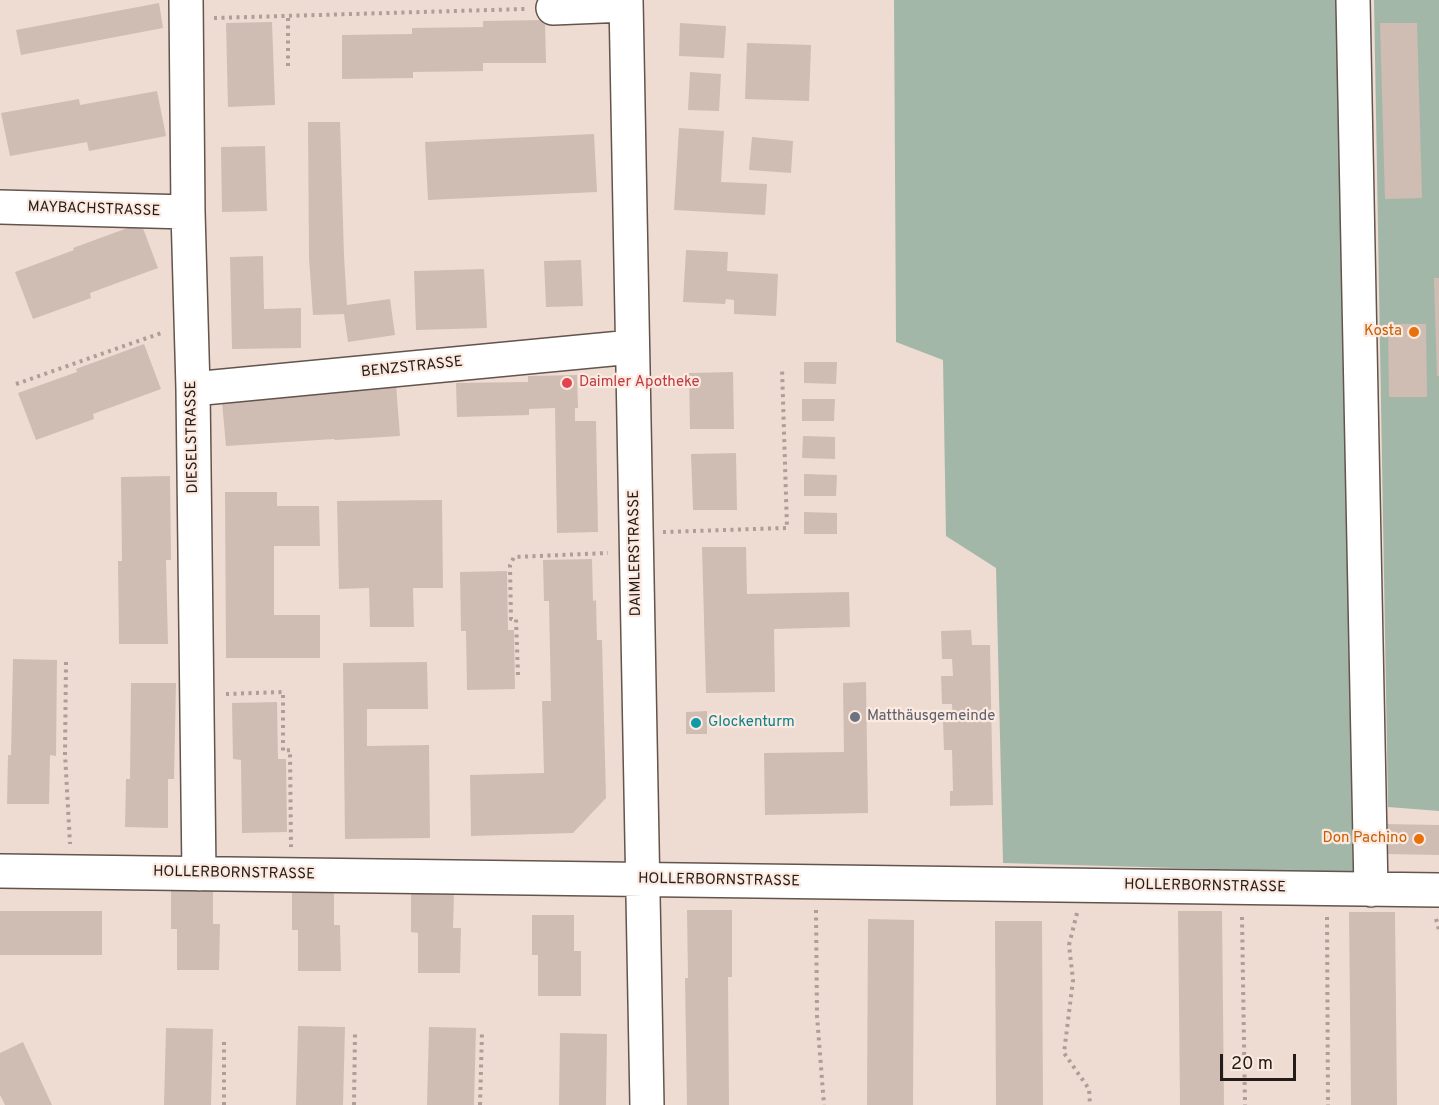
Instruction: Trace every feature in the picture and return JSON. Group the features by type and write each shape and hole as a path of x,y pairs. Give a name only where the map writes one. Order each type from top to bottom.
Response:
{"street":[{"path":"1353,0 1371,890"},
{"path":"553,8 626,3"},
{"name":"DAIMLERSTRASSE","path":"626,3 647,1105"},
{"name":"DIESELSTRASSE","path":"186,9 199,874"},
{"name":"MAYBACHSTRASSE","path":"0,207 188,213"},
{"name":"BENZSTRASSE","path":"192,389 632,347"},
{"name":"HOLLERBORNSTRASSE","path":"0,871 1439,890"}],"path":[{"path":"186,9 288,16 553,8"},
{"path":"288,16 288,66"},
{"path":"16,384 191,323"},
{"path":"518,675 516,620 511,619 510,565 514,557 636,542 787,528 782,368"},
{"path":"66,662 65,754 72,872"},
{"path":"197,695 282,692 283,751 290,750 291,875"},
{"path":"816,882 818,1016 824,1105"},
{"path":"1084,886 1069,945 1073,980 1064,1053 1089,1089 1090,1105"},
{"path":"1241,888 1245,1105"},
{"path":"1327,889 1328,1105"},
{"path":"480,1105 482,1032"},
{"path":"354,1105 356,1033"},
{"path":"224,1038 224,1105"}],"green space":[{"path":"894,0 1339,0 1353,873 1003,863 996,568 946,536 943,360 896,342"},
{"path":"1374,0 1439,0 1439,811 1388,807"}],"building":[{"path":"159,3 163,28 21,55 16,30"},
{"path":"545,20 546,63 483,63 483,71 413,72 413,78 342,79 342,35 412,34 412,28 483,27 483,21"},
{"path":"272,22 275,105 228,107 226,23"},
{"path":"680,23 726,26 724,58 679,56"},
{"path":"1380,23 1417,23 1422,198 1385,199"},
{"path":"747,43 811,45 809,101 745,99"},
{"path":"690,72 721,74 719,111 688,110"},
{"path":"157,91 166,136 89,151 87,142 10,156 1,113 79,99 80,105"},
{"path":"308,122 340,122 347,305 390,299 395,335 348,342 344,314 313,315 309,258"},
{"path":"679,128 724,131 721,182 767,184 765,215 674,210"},
{"path":"594,134 597,192 428,200 425,142"},
{"path":"752,137 793,141 791,173 749,170"},
{"path":"265,146 267,211 222,212 221,147"},
{"path":"141,223 158,268 90,293 91,298 33,319 15,272"},
{"path":"686,250 728,252 727,271 778,274 776,316 734,314 734,300 726,299 725,304 683,302"},
{"path":"263,256 264,309 301,308 301,348 232,349 230,257"},
{"path":"581,260 583,306 546,307 544,261"},
{"path":"484,269 487,328 416,330 414,271"},
{"path":"1434,278 1439,278 1439,376 1437,376"},
{"path":"1388,324 1426,324 1427,397 1389,397"},
{"path":"144,344 161,389 93,414 94,419 36,440 18,393 77,372 76,369"},
{"path":"804,362 837,362 836,384 804,383"},
{"path":"733,372 734,429 690,429 689,373"},
{"path":"577,375 578,408 575,408 575,421 596,421 598,532 557,533 555,408 529,409 529,415 457,417 456,383 528,382 528,376"},
{"path":"396,385 400,436 226,446 222,402 275,398 275,393"},
{"path":"802,399 835,399 834,421 802,421"},
{"path":"803,436 835,437 835,459 802,458"},
{"path":"736,453 737,510 693,510 691,454"},
{"path":"804,474 837,475 836,496 804,496"},
{"path":"170,476 171,560 166,560 168,644 119,644 118,561 122,561 121,477"},
{"path":"225,492 277,492 277,506 319,506 320,546 274,546 274,615 320,615 320,658 226,658"},
{"path":"442,500 443,588 413,588 414,627 370,627 369,588 339,589 337,501"},
{"path":"804,512 837,513 837,534 804,534"},
{"path":"702,547 746,547 747,594 849,592 850,627 774,629 775,692 706,693"},
{"path":"592,559 597,640 602,640 606,798 573,833 471,836 470,775 544,773 542,701 551,701 549,601 544,601 543,560"},
{"path":"507,571 508,630 514,630 515,689 467,690 466,631 461,631 460,572"},
{"path":"971,630 972,645 990,645 993,805 950,806 950,791 953,791 952,750 944,750 943,722 953,722 952,704 942,704 941,676 953,676 952,659 942,659 941,631"},
{"path":"13,659 57,660 56,756 50,755 49,804 7,804 8,755 11,755"},
{"path":"427,662 428,709 367,709 367,746 429,745 430,838 345,839 343,663"},
{"name":"Matthäusgemeinde","path":"866,682 868,813 765,815 764,753 844,752 843,683"},
{"path":"131,683 176,683 174,779 168,779 168,828 125,827 126,779 130,779"},
{"path":"277,702 278,759 286,759 287,832 242,833 241,760 233,759 232,703"},
{"name":"Glockenturm","path":"707,711 707,734 686,734 686,712"},
{"path":"1385,824 1439,825 1439,855 1385,854"},
{"path":"171,889 213,889 213,924 220,924 219,970 177,970 177,929 171,929"},
{"path":"292,890 334,890 334,925 340,925 341,971 298,971 298,930 292,930"},
{"path":"411,893 454,893 453,928 461,928 460,973 418,973 418,933 411,932"},
{"path":"687,910 732,910 732,977 728,977 729,1105 687,1105 685,978 688,978"},
{"path":"0,911 102,911 102,955 0,955"},
{"path":"1178,911 1222,911 1224,1105 1180,1105"},
{"path":"1349,912 1395,912 1397,1105 1351,1105"},
{"path":"532,915 574,915 574,951 581,951 581,996 538,996 538,955 532,955"},
{"path":"868,919 914,920 913,1105 867,1105"},
{"path":"995,921 1042,921 1043,1105 996,1105"},
{"path":"298,1026 345,1027 343,1105 296,1105"},
{"path":"429,1027 476,1028 474,1105 427,1105"},
{"path":"166,1028 213,1029 211,1105 164,1105"},
{"path":"560,1033 607,1034 606,1105 559,1105"},
{"path":"23,1042 52,1105 5,1105 0,1095 0,1053"}],"place":[{"name":"Kosta","path":"1414,332"},
{"name":"Daimler Apotheke","path":"567,383"},
{"name":"Matthäusgemeinde","path":"855,717"},
{"name":"Glockenturm","path":"696,723"},
{"name":"Don Pachino","path":"1419,839"}]}
